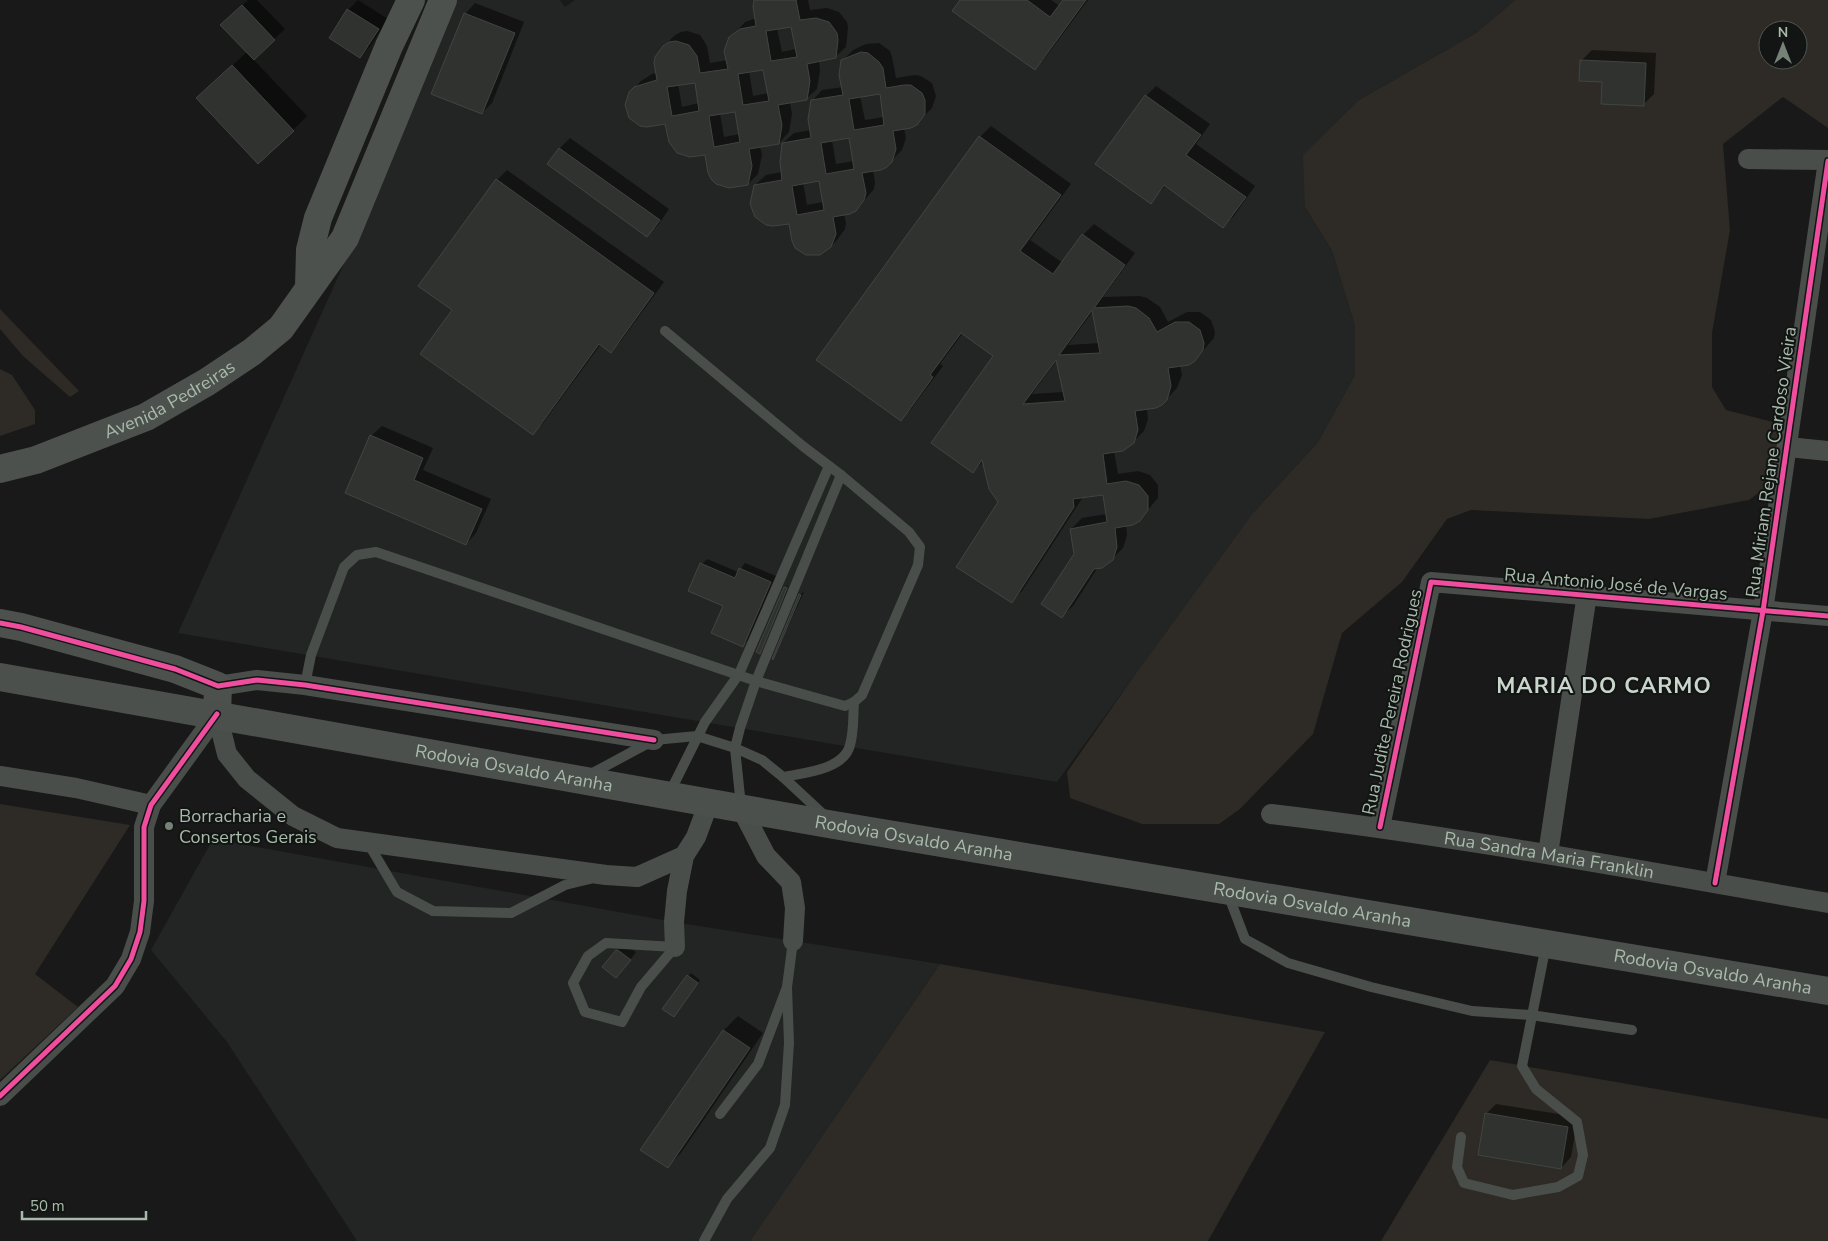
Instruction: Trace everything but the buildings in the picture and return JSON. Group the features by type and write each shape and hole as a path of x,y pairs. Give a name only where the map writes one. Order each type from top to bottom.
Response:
{"highway":[{"name":"Rodovia Osvaldo Aranha","path":"0,677 834,825 1828,991"}],"main road":[{"path":"309,287 310,250 318,218 389,46 411,0"},
{"name":"Avenida Pedreiras","path":"0,470 36,460 146,417 207,382 252,352 281,328 345,238 443,0"},
{"path":"346,150 376,161"},
{"path":"0,622 175,670 218,686 217,714"}],"street":[{"path":"1748,160 1828,160"},
{"name":"Rua Miriam Rejane Cardoso Vieira","path":"1715,883 1763,611 1828,160"},
{"path":"1788,448 1828,451"},
{"name":"Rua Antonio José de Vargas","path":"1431,582 1828,616"},
{"name":"Rua Judite Pereira Rodrigues","path":"1380,827 1431,582"},
{"path":"1548,854 1587,594"},
{"path":"218,686 257,680 305,685 654,740"},
{"path":"0,1096 115,986 131,959 140,932 144,900 144,827 151,804 217,714"},
{"path":"217,714 227,754 247,779 293,816 337,838 606,875 637,877 684,856"},
{"path":"0,776 76,788 151,804"},
{"path":"674,947 677,891 684,856 696,837 709,802"},
{"path":"741,808 766,856 791,882 795,908 793,941"},
{"name":"Rua Sandra Maria Franklin","path":"1271,814 1380,827 1828,903"}],"lane":[{"path":"305,685 311,656 344,567 357,555 376,552 756,681 845,706 854,702 862,695 918,566 920,547 909,532 666,331"},
{"path":"668,795 705,722 739,674 829,466"},
{"path":"741,808 735,748 740,728 756,681 841,475"},
{"path":"783,777 821,770 845,756 850,746 854,702"},
{"path":"582,779 654,740 697,736 735,748 762,760 834,825"},
{"path":"368,842 396,892 434,911 511,913 565,885 606,875"},
{"path":"1227,891 1245,939 1288,963 1371,988 1472,1011 1531,1015 1632,1030"},
{"path":"704,1241 727,1199 770,1148 785,1105 789,1043 787,987 793,941"},
{"path":"606,943 674,947 641,987 622,1022 585,1012 573,982 588,956 606,943"},
{"path":"1461,1137 1457,1167 1464,1183 1514,1196 1558,1187 1578,1176 1583,1155 1576,1122 1536,1089 1522,1066 1546,944"},
{"path":"720,1114 758,1064 787,987"}],"shaded area":[{"path":"449,0 560,0 565,7 575,0 1515,0 1476,33 1359,100 1305,207 1332,251 1355,326 1355,375 1318,442 1252,514 1057,782 178,633 364,219"},
{"path":"1515,0 1828,0 1828,128 1783,97 1723,144 1730,230 1712,333 1712,387 1726,410 1777,423 1788,447 1771,484 1749,500 1649,519 1471,510 1447,519 1402,582 1342,633 1313,734 1240,809 1219,824 1142,824 1070,798 1067,772 1252,514 1318,442 1355,375 1355,326 1332,251 1305,207 1303,155 1359,100 1476,33"},
{"path":"0,309 79,391 70,397 23,356 0,329"},
{"path":"0,369 12,375 35,410 35,424 0,436"},
{"path":"0,804 130,825 35,974 78,1007 0,1080"},
{"path":"213,839 674,922 940,964 750,1241 357,1241 227,1042 151,950"},
{"path":"940,964 1325,1032 1208,1241 750,1241"},
{"path":"1490,1060 1828,1119 1828,1241 1381,1241"}],"cycle path":[{"path":"1715,883 1763,611 1828,161"},
{"path":"1380,827 1431,582 1828,616"},
{"path":"0,623 175,669 218,686 257,680 305,685 654,740"},
{"path":"0,1096 115,986 131,959 140,932 144,901 144,827 151,805 217,714"}],"place":[{"name":"Borracharia e Consertos Gerais","path":"169,826"}],"district":[{"name":"MARIA DO CARMO","path":"1604,685"}]}
